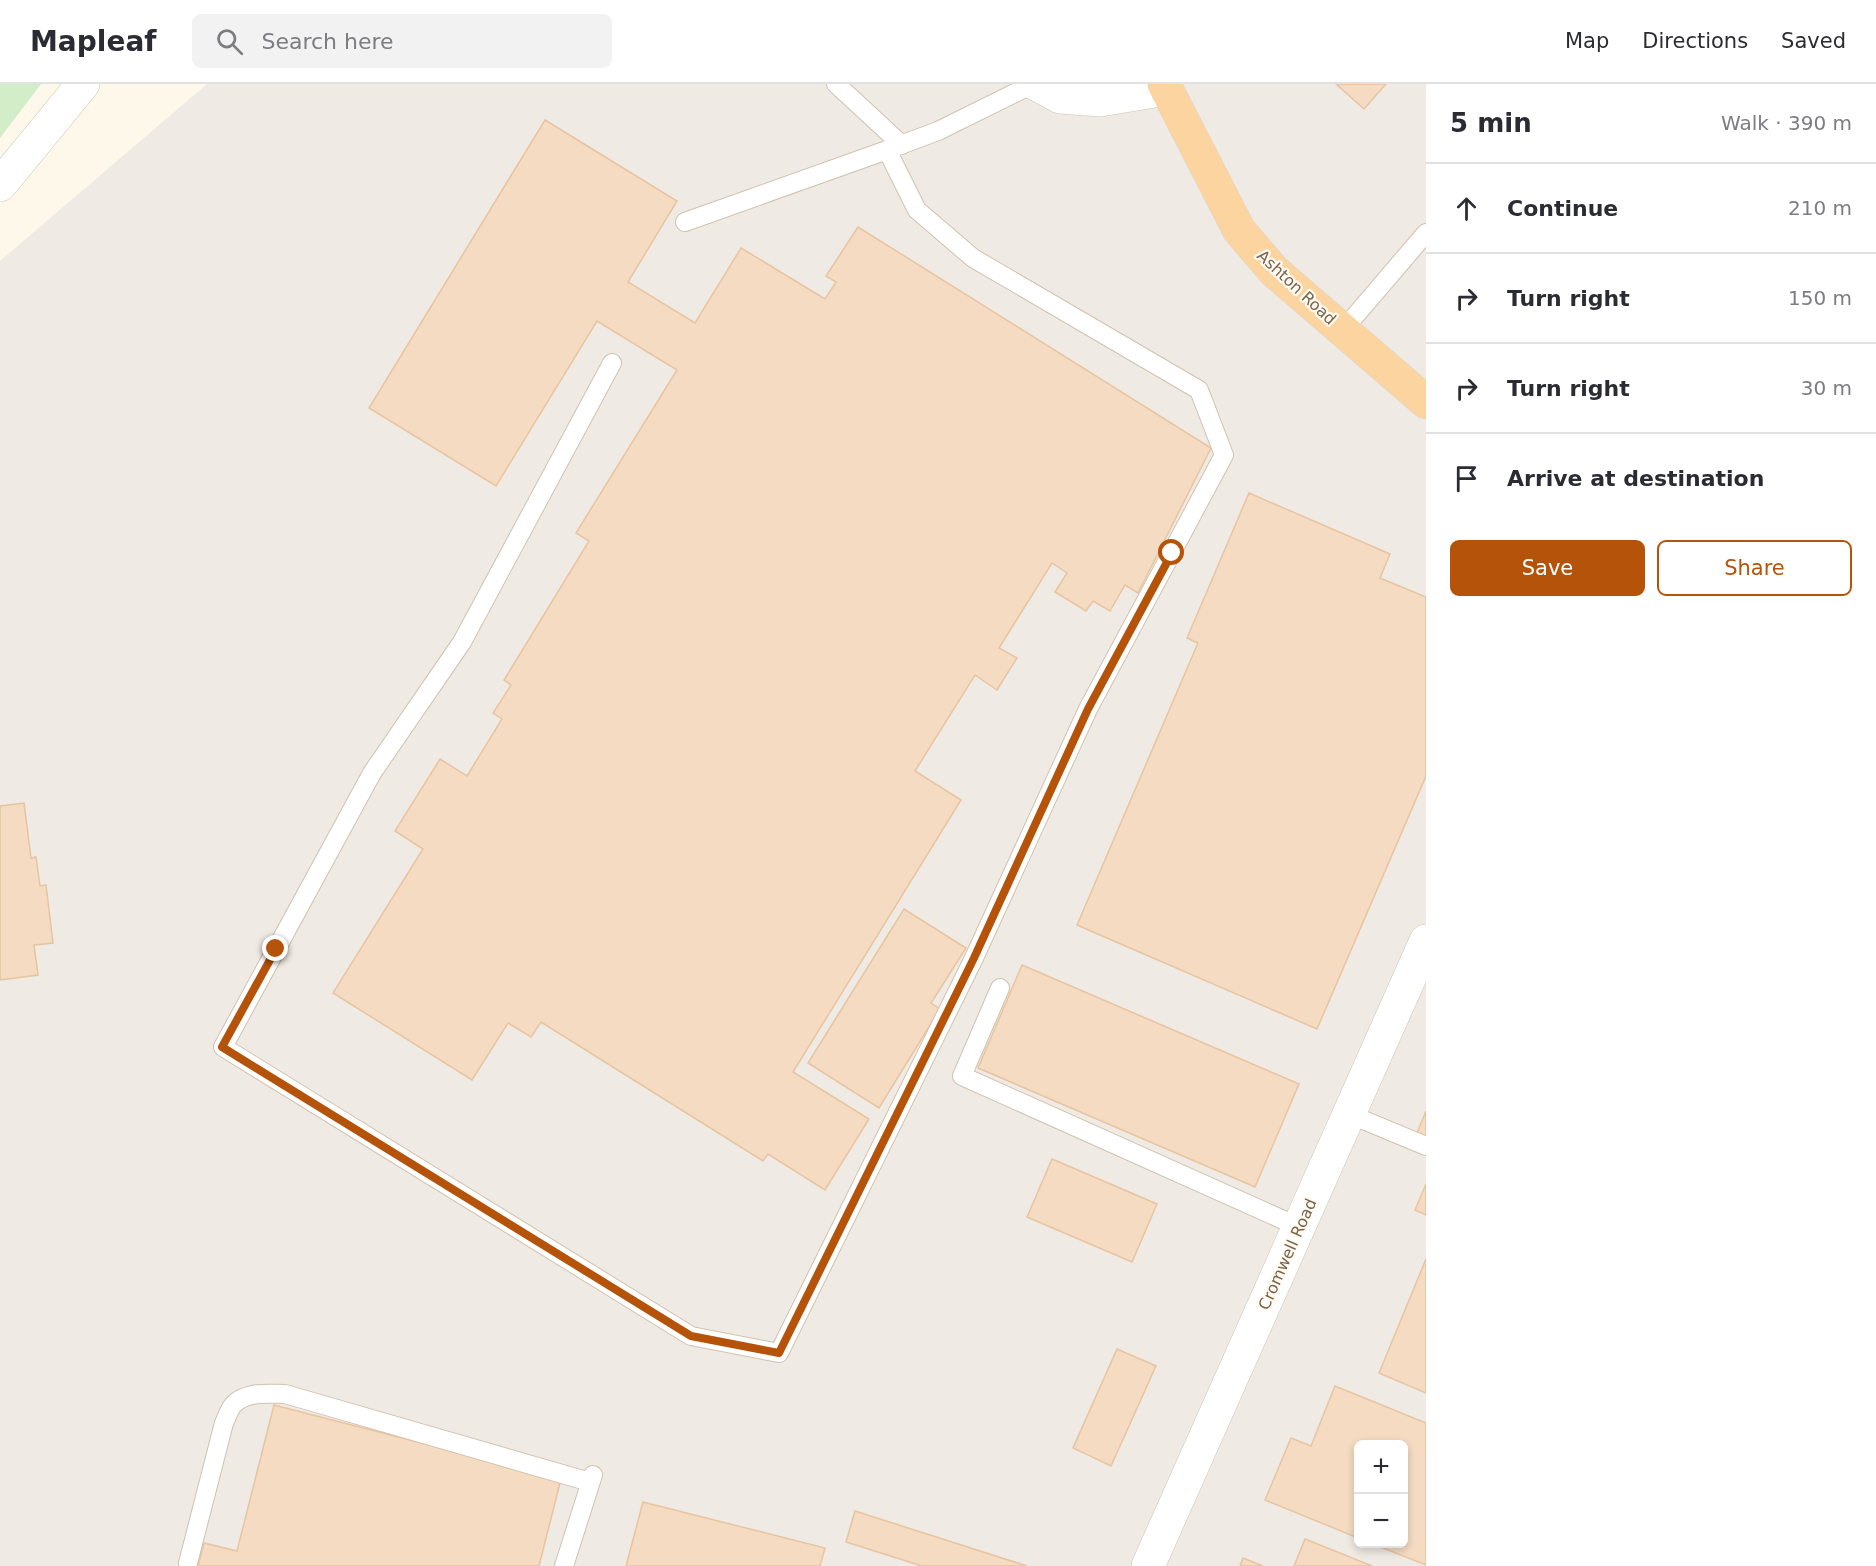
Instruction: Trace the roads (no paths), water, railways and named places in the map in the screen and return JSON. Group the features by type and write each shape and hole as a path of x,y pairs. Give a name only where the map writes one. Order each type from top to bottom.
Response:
{"highway":[{"name":"Ashton Road","path":"1165,86 1239,230 1274,271 1426,402"}],"street":[{"path":"0,185 83,84"},
{"path":"1035,84 1060,98 1100,100 1165,86"},
{"name":"Cromwell Road","path":"1148,1566 1426,941"}],"lane":[{"path":"612,363 462,642 372,773 222,1047 691,1336 779,1353 974,958 1088,709 1224,455 1199,390 973,258 917,210 895,147 836,84"},
{"path":"685,222 938,131 1035,84"},
{"path":"1342,330 1426,233"},
{"path":"1000,988 962,1076 1299,1227"},
{"path":"1349,1114 1426,1146"},
{"path":"188,1563 224,1423 232,1406 245,1396 263,1394 291,1396 592,1479 564,1566"}]}
